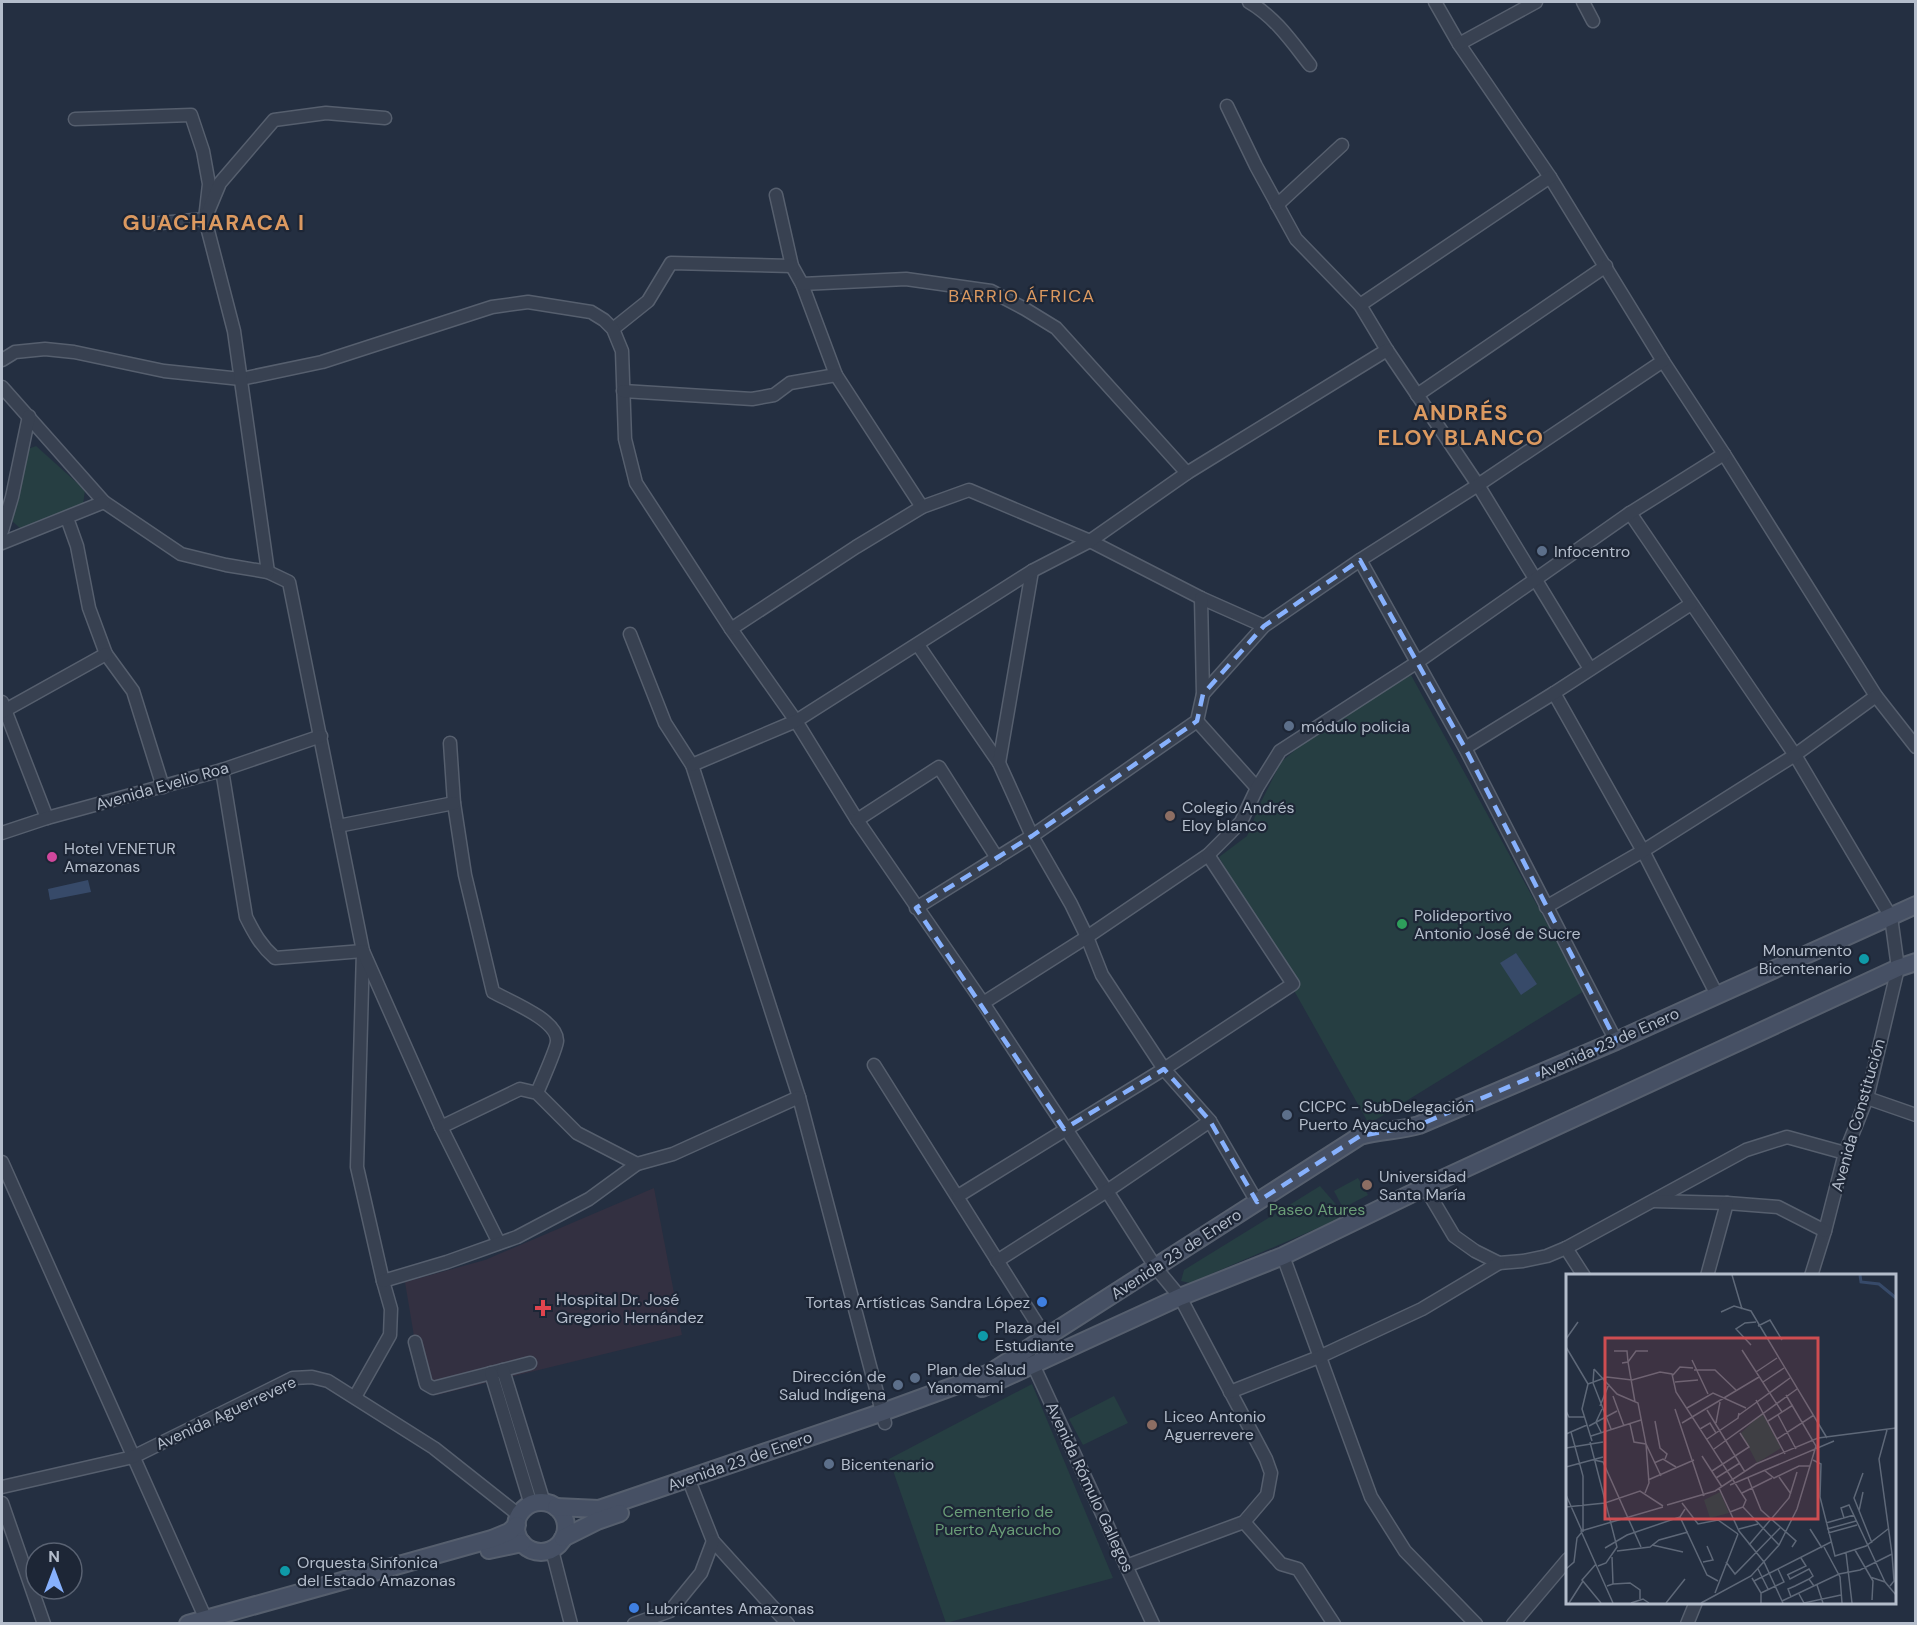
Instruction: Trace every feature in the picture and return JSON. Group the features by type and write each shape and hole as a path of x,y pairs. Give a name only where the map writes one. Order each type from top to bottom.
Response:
{"main road":[{"name":"Avenida 23 de Enero","path":"1031,1358 1046,1338 1360,1136 1376,1131 1400,1130 1419,1125 1616,1041 1916,905"},
{"name":"Avenida 23 de Enero","path":"558,1544 597,1521 884,1418 990,1373 1283,1256 1425,1187 1898,968 1916,962"},
{"name":"Avenida 23 de Enero","path":"533,1511 599,1509 884,1418"},
{"path":"533,1511 564,1518 566,1532 558,1544 536,1551 522,1543 519,1537 533,1511"},
{"path":"209,1622 492,1539 509,1532 533,1511"},
{"path":"188,1623 209,1622 522,1543"}],"street":[{"path":"1249,2 1275,22 1310,65"},
{"path":"1435,2 1459,44 1550,177 1663,361 1876,696 1916,747"},
{"path":"1459,44 1536,2"},
{"path":"1583,2 1593,21"},
{"path":"1227,106 1296,239 1360,305 1387,350 1478,485 1590,669"},
{"path":"205,219 220,183 274,120 326,113 385,118"},
{"path":"75,119 191,115 209,184 205,219 234,331 268,572"},
{"path":"1277,206 1342,146"},
{"path":"1360,305 1550,177"},
{"path":"776,195 792,266 802,284 836,375 922,507"},
{"path":"149,224 205,219"},
{"path":"613,329 648,301 671,263 792,266"},
{"path":"1417,395 1606,266"},
{"path":"802,284 906,279 991,291 1056,328 1187,474"},
{"path":"2,360 15,352 54,350 164,371 241,379 322,362 492,307 528,303 591,312 613,329 622,351 625,439 636,483 731,629 796,721 857,820 982,1003 1156,1268 1180,1297 1266,1459 1270,1473 1267,1495 1244,1522 1126,1566"},
{"path":"692,765 796,721 1032,571 1090,541 1187,474 1387,350"},
{"path":"1203,694 1264,626 1360,560 1478,485 1663,361"},
{"path":"623,391 752,399 774,394 790,382 836,375"},
{"path":"2,387 104,502 181,554 268,572 290,582 363,951 441,1126 499,1243"},
{"path":"2,531 12,497 29,416"},
{"path":"982,1003 1087,937 1208,855 1241,822 1257,788 1280,751 1416,663 1630,513 1724,454"},
{"path":"731,629 856,547 922,507 969,490 1090,541 1201,598 1264,626"},
{"path":"2,543 104,502"},
{"path":"1630,513 1796,755 1891,917"},
{"path":"67,518 77,546 89,608 106,654 133,691 163,787"},
{"path":"1360,560 1465,748 1616,1041"},
{"path":"999,763 1032,571"},
{"path":"916,908 1032,836 1197,721 1203,694 1201,598"},
{"path":"1465,748 1691,604"},
{"path":"630,634 665,723 692,765 799,1097 884,1418"},
{"path":"918,645 999,763 1032,836 1071,904 1102,975 1164,1069 1210,1121 1257,1202"},
{"path":"47,818 3,708 106,654"},
{"path":"1554,693 1643,851 1717,995"},
{"path":"1546,907 1643,851 1796,755 1876,696"},
{"path":"1197,721 1257,788"},
{"name":"Avenida Evelio Roa","path":"2,833 47,818 222,770 321,736"},
{"path":"450,743 454,803 465,875 493,992 536,1015 553,1028 557,1041 537,1093"},
{"path":"857,820 939,767 997,858"},
{"path":"222,770 246,917 266,950 275,958 363,951"},
{"path":"338,826 454,803"},
{"path":"958,1196 1164,1069 1293,984 1208,855"},
{"name":"Avenida Constitución","path":"1811,1274 1845,1153 1867,1098 1898,968 1891,917"},
{"path":"355,1397 390,1335 391,1309 382,1281 357,1167 363,951"},
{"path":"874,1065 1046,1338"},
{"path":"441,1126 520,1089 537,1093 577,1133 637,1164"},
{"path":"382,1281 447,1262 517,1237 589,1199 637,1164 673,1155 799,1097"},
{"path":"1867,1098 1916,1115"},
{"path":"997,1261 1107,1191 1210,1121"},
{"path":"1230,1392 1319,1357 1422,1309 1499,1263 1539,1258 1566,1248 1746,1150 1787,1137 1845,1153"},
{"path":"2,1162 209,1622"},
{"path":"1425,1187 1454,1236 1475,1251 1499,1263"},
{"path":"1653,1200 1778,1207 1825,1231"},
{"path":"1707,1274 1727,1203"},
{"path":"1566,1248 1583,1274"},
{"path":"1283,1256 1366,1486 1381,1516 1405,1551 1476,1623"},
{"path":"415,1342 426,1384 433,1388 530,1363"},
{"name":"Avenida Rómulo Gallegos","path":"1031,1358 1153,1623"},
{"path":"497,1372 533,1511"},
{"name":"Avenida Aguerrevere","path":"2,1487 133,1457 293,1378 312,1377 328,1381 355,1397 533,1511"},
{"path":"692,1488 713,1541 788,1623"},
{"path":"2,1503 44,1623"},
{"path":"1244,1522 1281,1564 1298,1569 1334,1623"},
{"path":"634,1623 670,1611 701,1573 713,1541"},
{"path":"558,1544 571,1623"},
{"path":"1513,1623 1566,1561"},
{"path":"1687,1623 1695,1604"},
{"path":"670,1611 676,1623"}],"highlighted area":[{"path":"1360,560 1465,748 1616,1041 1419,1125 1360,1136 1257,1202 1210,1121 1164,1069 1064,1129 916,908 1032,836 1197,721 1203,694 1264,626"}],"shaded area":[{"name":"Hospital Dr. José Gregorio Hernández","path":"654,1188 682,1335 437,1395 422,1384 405,1282 485,1260"}],"green space":[{"path":"36,446 85,490 83,505 21,529 11,520 28,449"},
{"name":"Polideportivo Antonio José de Sucre","path":"1411,675 1584,991 1369,1124 1219,857 1247,836 1281,762 1313,735"},
{"path":"1358,1178 1368,1195 1343,1208 1334,1191"},
{"name":"Paseo Atures","path":"1320,1186 1346,1216 1190,1283 1181,1281 1184,1270"},
{"name":"Cementerio de Puerto Ayacucho","path":"1032,1384 1113,1578 946,1623 889,1459"},
{"path":"1114,1396 1128,1423 1083,1445 1069,1419"}],"water":[{"path":"88,880 91,892 50,900 48,889"},
{"path":"1516,953 1537,984 1521,995 1500,963"}],"place":[{"name":"Infocentro","path":"1542,551"},
{"name":"módulo policia","path":"1289,726"},
{"name":"Colegio Andrés Eloy blanco","path":"1170,816"},
{"name":"Hotel VENETUR Amazonas","path":"52,857"},
{"name":"Polideportivo Antonio José de Sucre","path":"1402,924"},
{"name":"Monumento Bicentenario","path":"1864,959"},
{"name":"CICPC - SubDelegación Puerto Ayacucho","path":"1287,1115"},
{"name":"Universidad Santa María","path":"1367,1185"},
{"name":"Tortas Artísticas Sandra López","path":"1042,1302"},
{"name":"Hospital Dr. José Gregorio Hernández","path":"543,1308"},
{"name":"Plaza del Estudiante","path":"983,1336"},
{"name":"Plan de Salud Yanomami","path":"915,1378"},
{"name":"Dirección de Salud Indígena","path":"898,1385"},
{"name":"Liceo Antonio Aguerrevere","path":"1152,1425"},
{"name":"Bicentenario","path":"829,1464"},
{"name":"Orquesta Sinfonica del Estado Amazonas","path":"285,1571"},
{"name":"Lubricantes Amazonas","path":"634,1608"}],"district":[{"name":"GUACHARACA I","path":"214,222"},
{"name":"BARRIO ÁFRICA","path":"1022,296"},
{"name":"ANDRÉS ELOY BLANCO","path":"1461,425"}]}
